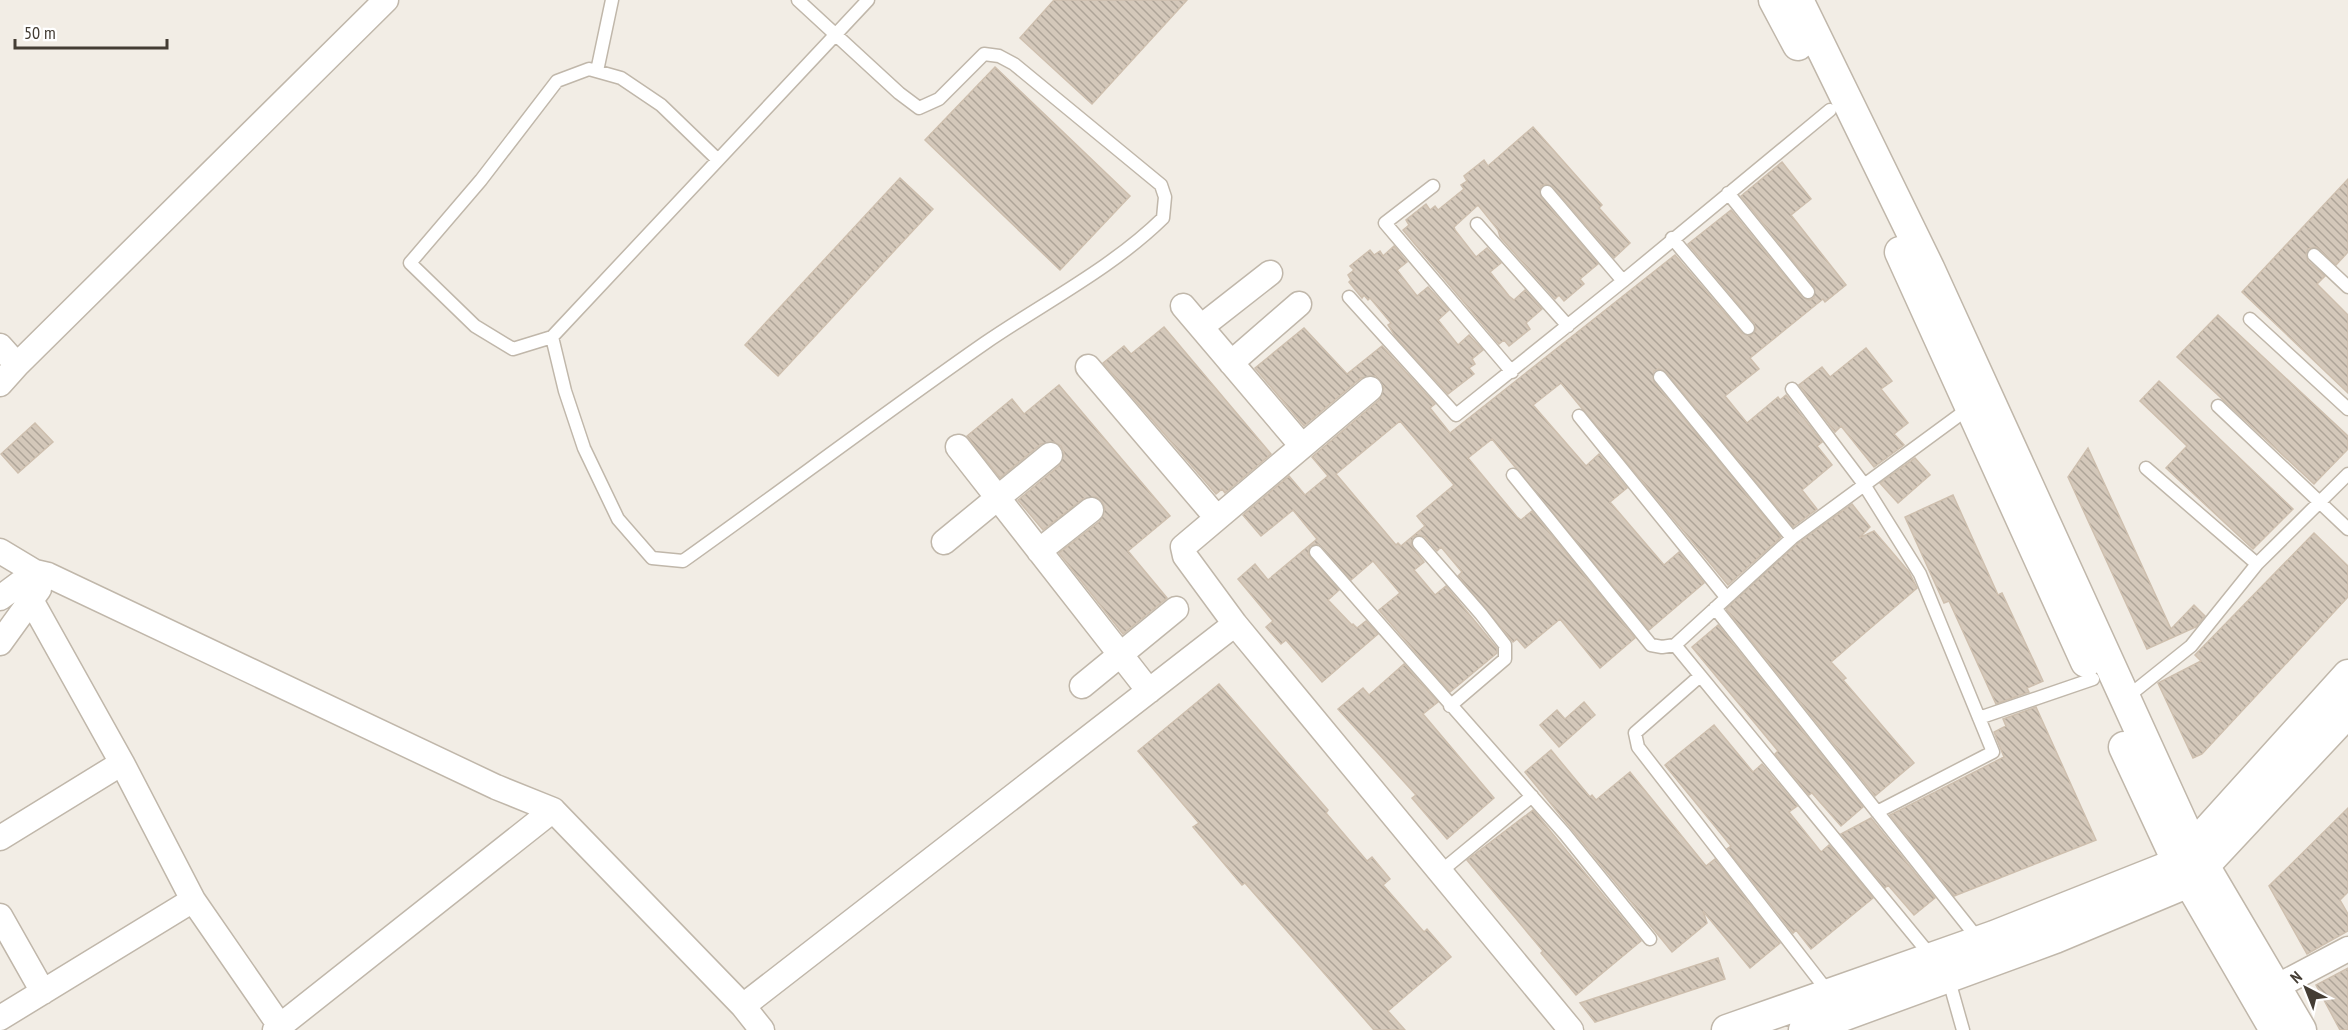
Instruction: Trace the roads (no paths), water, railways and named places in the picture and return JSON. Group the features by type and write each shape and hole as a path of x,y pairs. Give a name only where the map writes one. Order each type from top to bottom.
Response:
{"street":[{"path":"0,384 386,0"},
{"path":"1774,0 1830,110 1899,226 1969,408 2094,679 2191,864 2269,1027"},
{"path":"1798,0 1899,226 2125,698 2191,864 2277,987 2301,1030"},
{"path":"1201,327 1270,273"},
{"path":"1231,363 1299,304"},
{"path":"1183,306 1302,446"},
{"path":"0,346 17,365"},
{"path":"1088,367 1217,518"},
{"path":"1370,388 1183,547 1185,556 1235,624 1571,1030"},
{"path":"958,447 1149,691"},
{"path":"944,542 1050,455"},
{"path":"1039,551 1091,510"},
{"path":"0,551 42,574 496,787 553,810 743,1006 762,1030"},
{"path":"0,598 42,574"},
{"path":"0,643 31,600 42,574"},
{"path":"31,600 122,763 193,900 277,1028 553,810"},
{"path":"1082,686 1176,609"},
{"path":"743,1006 1235,624"},
{"path":"1804,1030 1940,967 1980,941 2191,864 2348,675"},
{"path":"1727,1030 1830,994 2055,938 2191,864 2348,712"},
{"path":"0,838 122,763"},
{"path":"0,1018 193,900"},
{"path":"0,916 43,992"},
{"path":"2277,987 2348,949"}],"lane":[{"path":"597,71 612,0"},
{"path":"552,337 565,391 584,448 618,519 652,558 683,561 888,411 1023,316 1136,245 1163,218 1165,197 1161,185 1014,64 999,56 984,54 939,99 919,108 899,93 798,0"},
{"path":"718,160 661,105 621,78 589,69 558,81 481,180 410,263 475,326 513,350 552,337 837,34 868,0"},
{"path":"1349,297 1456,415 1512,372 1830,110"},
{"path":"1433,186 1385,223 1512,372"},
{"path":"1547,192 1623,281"},
{"path":"1728,193 1808,292"},
{"path":"1477,224 1568,326"},
{"path":"1672,238 1748,328"},
{"path":"2314,255 2348,287"},
{"path":"2250,319 2348,409"},
{"path":"1660,377 1792,538"},
{"path":"1792,389 1863,483 1920,574 1993,752 1877,812"},
{"path":"2218,406 2348,529"},
{"path":"1514,475 1651,645 1662,647 1674,645 1792,538 1863,483 1969,408"},
{"path":"1579,416 1726,597"},
{"path":"2146,468 2257,564"},
{"path":"2125,698 2191,646 2257,564 2348,474"},
{"path":"1419,543 1481,614 1504,645 1505,659 1450,706"},
{"path":"1316,552 1532,796 1650,939"},
{"path":"1714,608 1980,941"},
{"path":"1674,645 1940,967 1963,1030"},
{"path":"1700,676 1635,733 1638,747 1830,994"},
{"path":"1979,718 2094,679"},
{"path":"1440,872 1532,796"}]}
